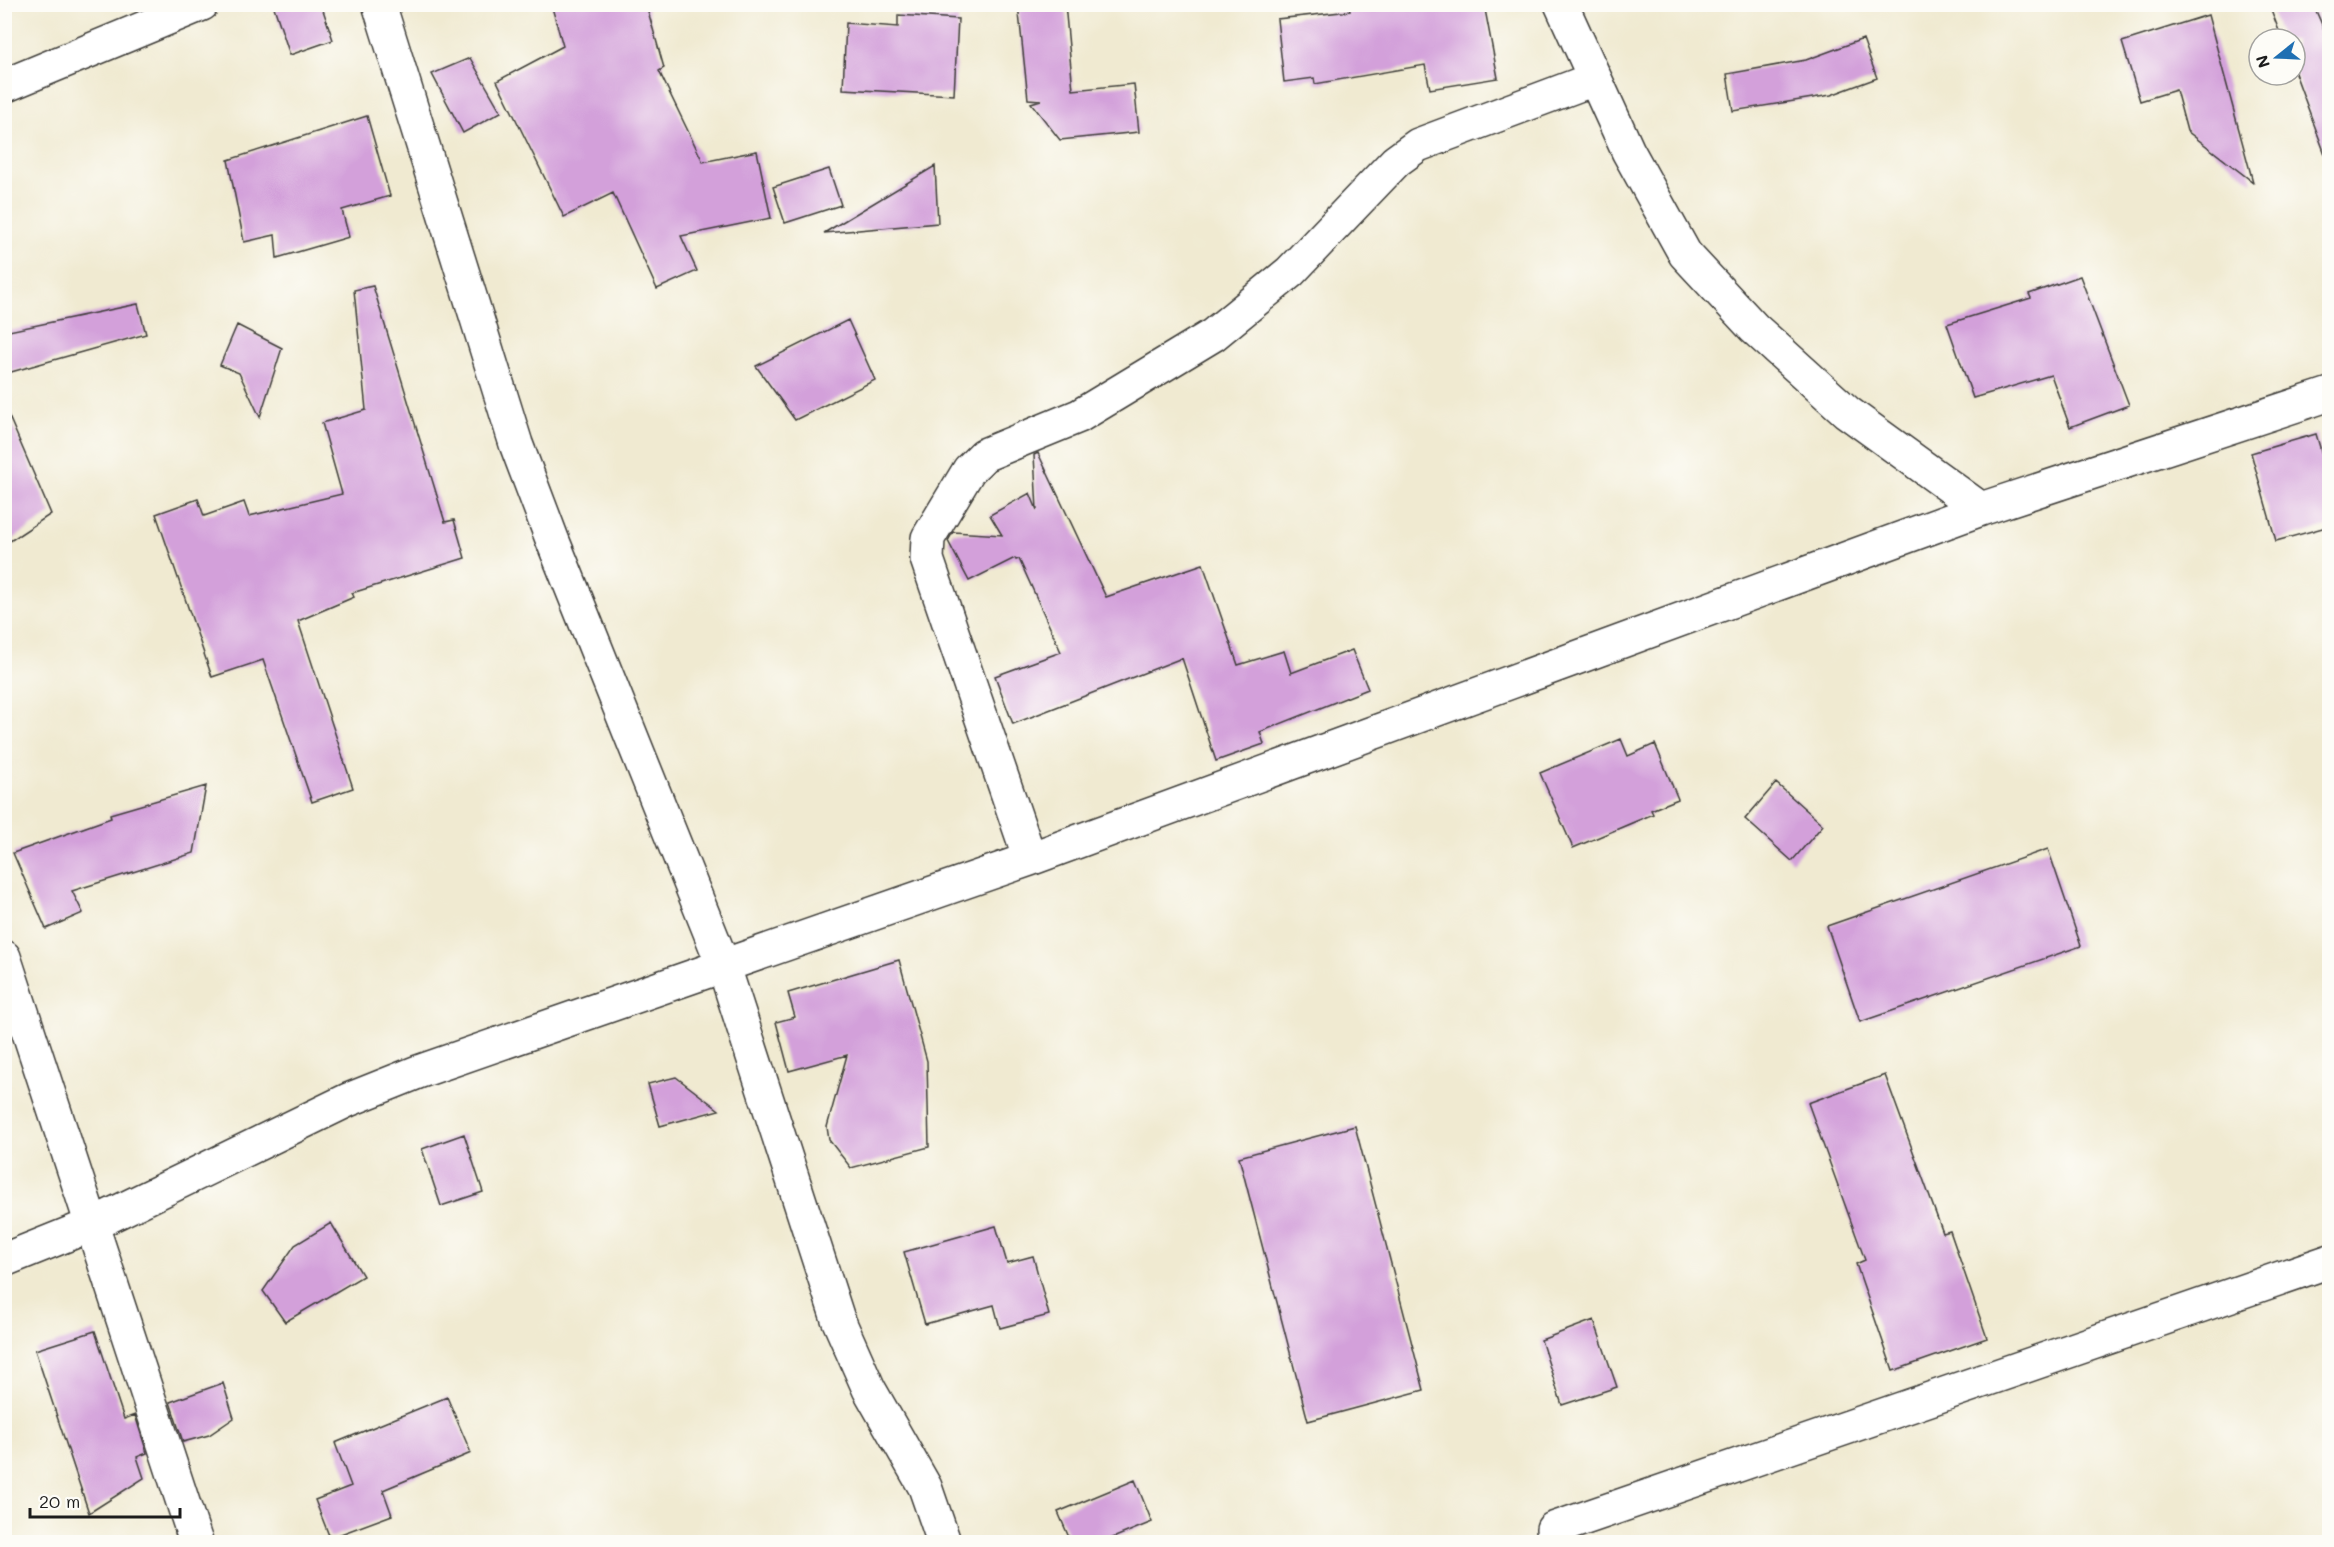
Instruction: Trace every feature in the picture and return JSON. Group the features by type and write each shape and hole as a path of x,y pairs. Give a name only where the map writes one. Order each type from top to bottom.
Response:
{"street":[{"path":"4,86 201,4"},
{"path":"379,4 516,444 724,967 838,1319 869,1389 925,1487 944,1542"},
{"path":"1561,4 1628,151 1685,254 1754,328 1847,412 1981,509"},
{"path":"1030,859 927,559 928,538 969,470 984,455 1079,416 1213,335 1290,272 1396,161 1418,145 1594,80"},
{"path":"4,1260 91,1225 378,1088 1030,859 1981,509 2330,394"},
{"path":"4,957 196,1542"},
{"path":"1553,1529 2330,1261"}],"building":[{"path":"273,4 321,4 333,40 290,55"},
{"path":"551,4 646,4 664,68 659,71 703,162 757,151 771,218 681,236 697,271 657,289 613,193 564,217 497,81 563,46"},
{"path":"1018,4 1065,4 1073,90 1134,84 1139,132 1060,140 1031,103 1041,100 1028,99"},
{"path":"1348,4 1484,4 1498,78 1430,89 1425,65 1315,84 1314,78 1284,82 1277,19 1350,11"},
{"path":"2269,4 2313,4 2330,43 2330,154 2325,154 2300,87 2307,87 2307,27 2278,27"},
{"path":"898,15 958,19 954,95 843,89 846,23 898,27"},
{"path":"2208,15 2253,182 2187,131 2176,90 2140,101 2122,42"},
{"path":"1863,39 1877,78 1831,95 1733,111 1727,74 1806,60"},
{"path":"470,58 501,112 463,133 432,74"},
{"path":"367,116 390,196 342,210 349,237 277,258 275,235 244,242 228,160"},
{"path":"935,166 938,223 824,233"},
{"path":"829,169 841,205 785,223 773,187"},
{"path":"2080,276 2129,405 2070,427 2051,375 1973,398 1947,324 2031,298 2029,294"},
{"path":"373,286 445,522 454,520 465,558 352,593 354,597 298,621 353,788 312,802 263,660 212,677 156,514 198,499 204,516 244,502 249,516 342,494 322,423 366,410 354,290"},
{"path":"138,304 146,334 4,374 4,332"},
{"path":"848,320 875,380 795,420 756,366"},
{"path":"237,325 282,348 260,417 239,373 220,365"},
{"path":"4,405 51,514 4,545"},
{"path":"2316,434 2330,481 2330,526 2276,541 2251,453"},
{"path":"1038,453 1106,597 1203,564 1238,665 1284,651 1291,673 1352,650 1368,689 1260,732 1264,744 1216,761 1182,658 1013,724 995,676 1061,652 1019,559 1015,558 969,581 948,541 953,532 1002,535 990,515 1030,493 1037,510 1034,455"},
{"path":"1621,739 1628,756 1655,744 1678,799 1651,810 1653,814 1573,848 1540,773"},
{"path":"1776,783 1823,825 1792,861 1745,819"},
{"path":"206,786 194,853 72,891 83,913 46,929 13,853 111,818 110,814"},
{"path":"2048,849 2081,946 1860,1022 1827,926"},
{"path":"899,960 927,1061 929,1147 851,1168 829,1140 827,1127 847,1055 789,1071 776,1022 795,1017 788,993"},
{"path":"1885,1075 1943,1233 1950,1231 1987,1338 1893,1371 1856,1264 1865,1260 1808,1103"},
{"path":"676,1077 719,1110 660,1126 648,1084"},
{"path":"1355,1126 1424,1390 1308,1421 1239,1157"},
{"path":"464,1134 483,1192 441,1206 422,1149"},
{"path":"331,1223 363,1276 285,1322 263,1291 295,1245"},
{"path":"996,1226 1007,1263 1033,1256 1049,1315 1000,1328 994,1305 925,1324 904,1252"},
{"path":"1594,1320 1617,1387 1562,1405 1541,1340"},
{"path":"95,1331 124,1419 135,1415 147,1453 137,1457 144,1478 89,1513 35,1350"},
{"path":"223,1383 234,1418 209,1435 183,1442 170,1402"},
{"path":"447,1397 471,1453 383,1490 392,1515 330,1538 315,1500 351,1486 335,1443"},
{"path":"1135,1480 1152,1522 1103,1542 1071,1542 1058,1512"}]}
